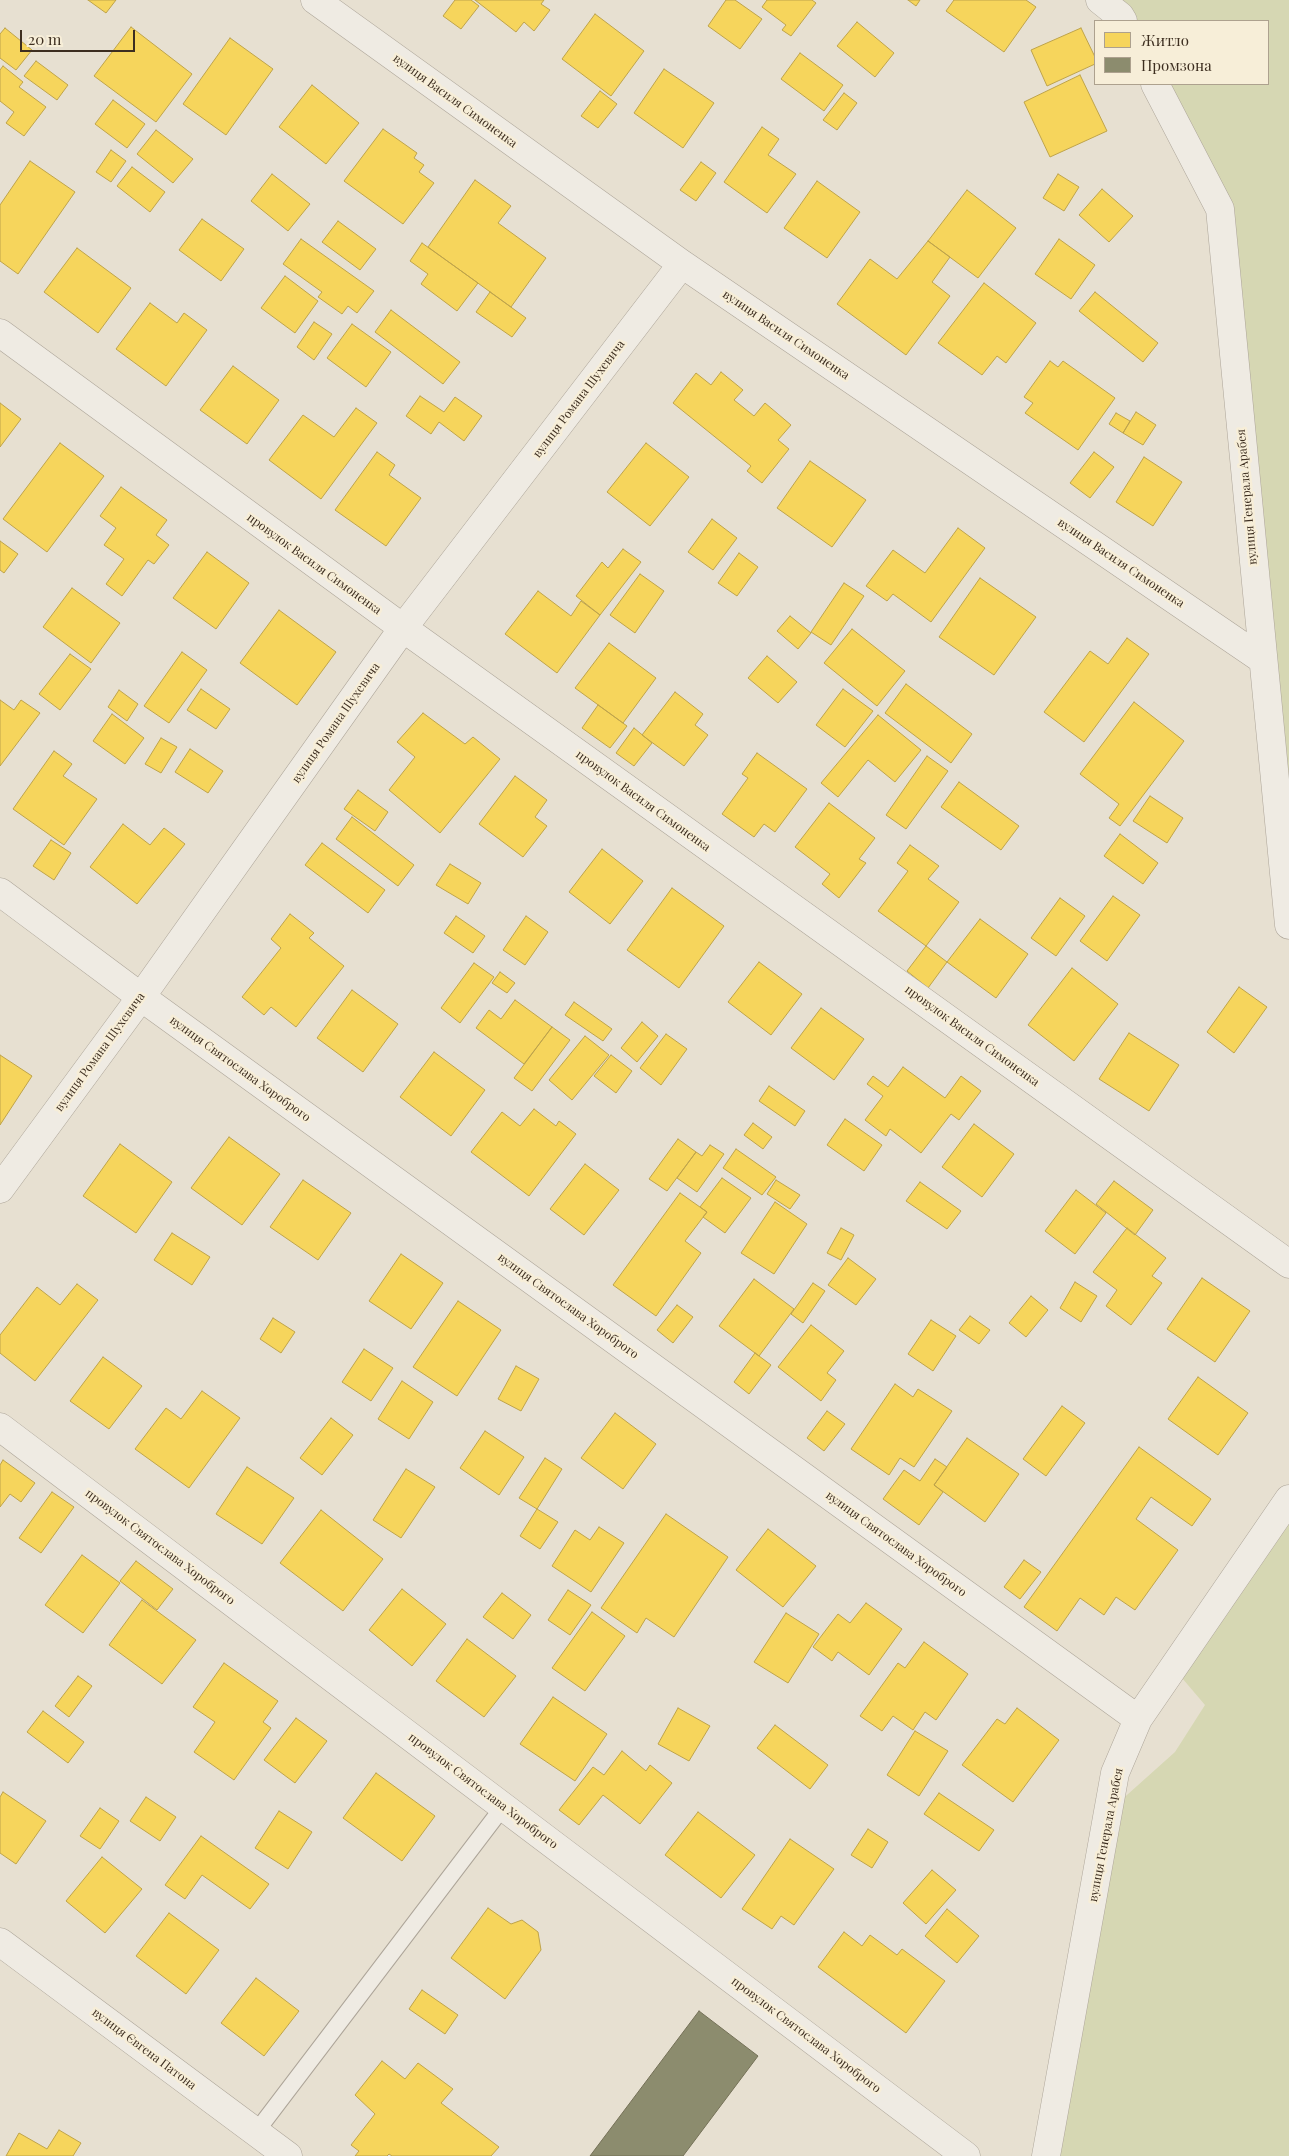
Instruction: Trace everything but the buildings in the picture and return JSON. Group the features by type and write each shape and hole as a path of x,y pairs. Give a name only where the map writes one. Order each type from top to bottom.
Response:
{"street":[{"name":"вулиця Василя Симоненка","path":"316,0 682,264 1263,660"},
{"path":"1100,0 1122,20"},
{"name":"вулиця Генерала Арабея","path":"1156,85 1220,209 1289,925"},
{"name":"вулиця Романа Шухевича","path":"0,1189 141,997 403,628 682,264"},
{"name":"провулок Василя Симоненка","path":"0,333 403,628 1289,1264"},
{"name":"вулиця Святослава Хороброго","path":"0,892 141,997 1138,1719"},
{"name":"провулок Святослава Хороброго","path":"0,1426 966,2156"},
{"name":"вулиця Генерала Арабея","path":"1046,2156 1115,1773 1138,1719 1289,1500"},
{"name":"вулиця Євгена Патона","path":"0,1942 288,2156"}],"lane":[{"path":"256,2132 503,1807"}],"green space":[{"path":"1113,0 1289,0 1289,925 1220,209 1156,85 1269,85 1269,20 1123,20"},
{"path":"1289,1503 1289,2156 1047,2156 1118,1803 1175,1752 1205,1705 1182,1678"}]}
